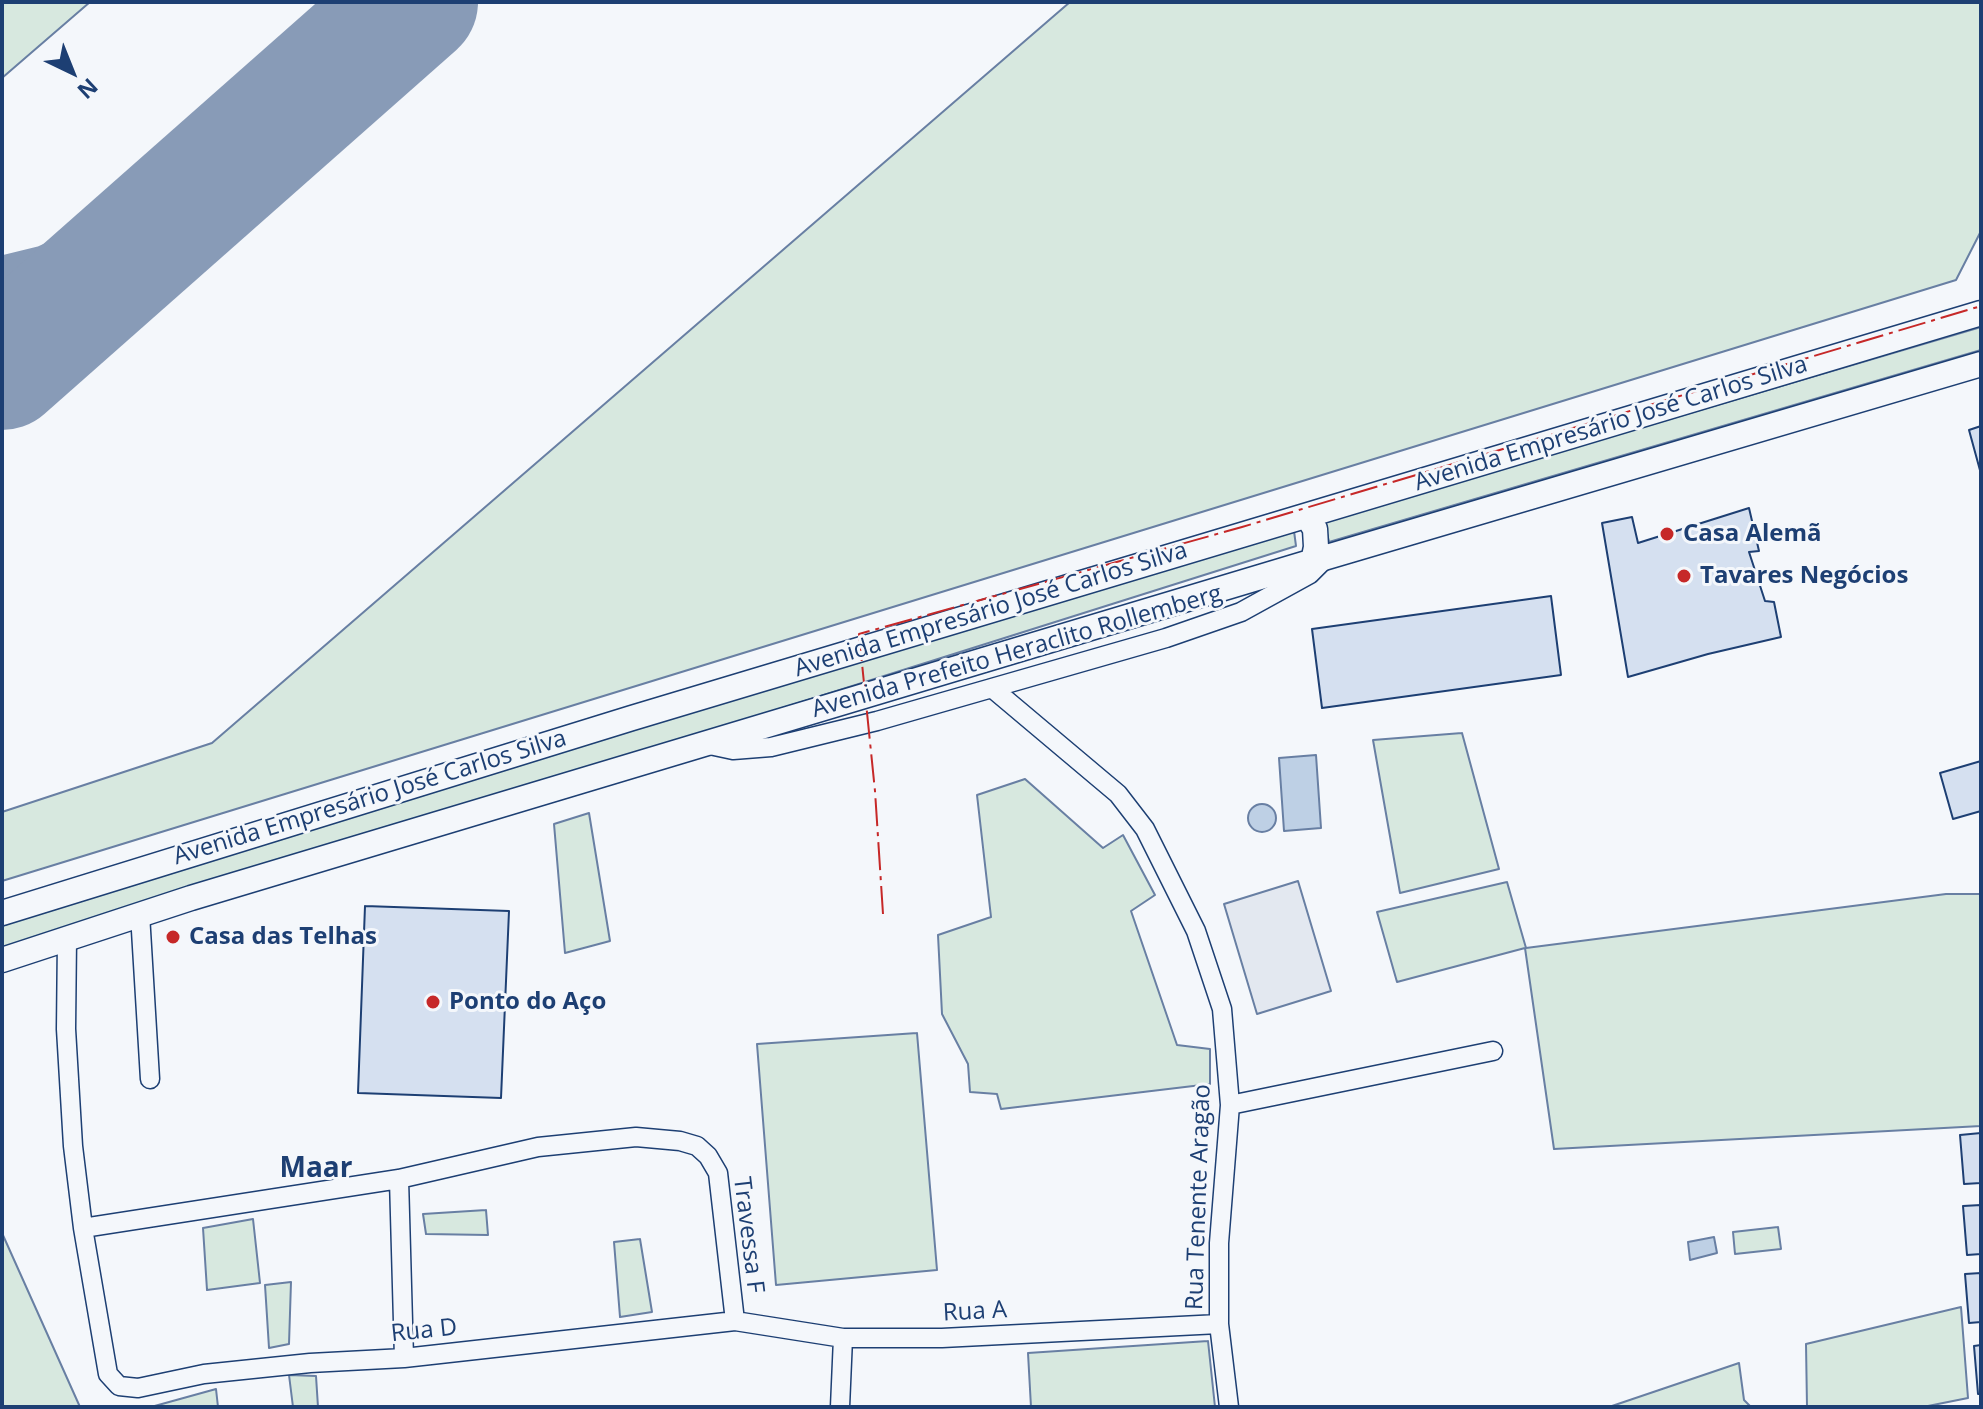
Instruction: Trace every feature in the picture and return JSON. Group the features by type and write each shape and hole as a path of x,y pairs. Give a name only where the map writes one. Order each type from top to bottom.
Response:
{"main road":[{"name":"Avenida Empresário José Carlos Silva","path":"2,913 647,713 1981,313"},
{"name":"Avenida Empresário José Carlos Silva","path":"2,960 140,914 1099,625 1981,364"},
{"path":"1307,516 1315,529 1320,559"}],"street":[{"name":"Avenida Prefeito Heraclito Rollemberg","path":"705,744 733,750 771,747 1107,656 1241,612 1310,574 1320,559"},
{"path":"1099,625 1107,656"},
{"name":"Rua Tenente Aragão","path":"992,688 1118,794 1145,829 1196,931 1222,1009 1230,1105 1219,1243 1219,1324 1229,1407"},
{"path":"140,914 150,1079"},
{"path":"67,938 66,1029 73,1146 83,1228 399,1179 404,1358"},
{"path":"1230,1105 1493,1051"},
{"name":"Travessa F","path":"399,1179 538,1147 636,1137 680,1141 697,1146 708,1156 718,1173 735,1321"},
{"name":"Rua D","path":"83,1228 108,1374 119,1386 138,1388 204,1374 310,1363 404,1358 735,1321"},
{"name":"Rua A","path":"735,1321 843,1338 942,1338 1219,1324"},
{"path":"840,1407 843,1338"}],"shaded area":[{"path":"2,2 90,2 2,78"},
{"path":"1070,2 1981,2 1981,231 1956,280 2,881 2,812 212,743"},
{"path":"1981,327 1981,350 1329,542 1324,521"},
{"path":"1294,531 1296,546 2,949 2,926 71,900 472,776"},
{"path":"1462,733 1499,869 1400,893 1373,740"},
{"path":"1025,779 1103,848 1123,835 1155,895 1131,911 1177,1045 1210,1049 1210,1084 1001,1109 997,1094 970,1092 968,1064 942,1014 938,935 991,917 977,795"},
{"path":"589,813 610,941 565,953 554,824"},
{"path":"1298,881 1331,991 1257,1014 1224,904"},
{"path":"1507,882 1526,948 1946,894 1981,894 1981,1126 1554,1149 1525,948 1397,982 1377,912"},
{"path":"917,1033 937,1270 776,1285 757,1044"},
{"path":"486,1210 488,1235 426,1234 423,1214"},
{"path":"253,1219 260,1283 207,1290 203,1228"},
{"path":"1778,1227 1781,1249 1735,1254 1733,1232"},
{"path":"2,1233 80,1407 2,1407"},
{"path":"640,1239 652,1312 620,1317 614,1242"},
{"path":"291,1282 289,1344 269,1348 265,1285"},
{"path":"1961,1307 1968,1398 1923,1407 1807,1407 1806,1344"},
{"path":"1208,1341 1215,1407 1031,1407 1028,1353"},
{"path":"1739,1363 1744,1400 1751,1407 1609,1407"},
{"path":"289,1375 316,1376 318,1407 293,1407"},
{"path":"216,1389 218,1407 151,1407"}],"water":[{"path":"1316,755 1321,828 1284,831 1279,758"},
{"path":"1262,804 1272,808 1276,818 1272,828 1262,832 1252,828 1248,818 1252,808"},
{"path":"1714,1237 1717,1253 1690,1260 1688,1242"}],"building":[{"path":"1981,426 1981,474 1969,430"},
{"name":"Tavares Negócios","path":"1749,508 1759,551 1749,552 1765,601 1774,602 1781,637 1628,677 1602,523 1632,517 1638,543"},
{"path":"1551,596 1561,675 1322,708 1312,629"},
{"path":"1981,761 1981,811 1953,819 1940,773"},
{"name":"Ponto do Aço","path":"365,906 509,911 501,1098 358,1093"},
{"path":"1981,1133 1981,1183 1964,1184 1960,1135"},
{"path":"1981,1205 1981,1254 1967,1255 1963,1206"},
{"path":"1981,1273 1981,1322 1969,1323 1965,1274"},
{"path":"1981,1345 1981,1394 1978,1394 1974,1346"}],"taxiway":[{"path":"2,282 47,271 115,240 157,218 214,176"}],"runway":[{"path":"2,366 414,2"}],"power":[{"path":"883,914 875,791 859,634 1242,527 1981,306"}],"place":[{"name":"Casa Alemã","path":"1667,534"},
{"name":"Tavares Negócios","path":"1684,576"},
{"name":"Casa das Telhas","path":"173,937"},
{"name":"Ponto do Aço","path":"433,1002"}],"district":[{"name":"Maar","path":"316,1169"}]}
